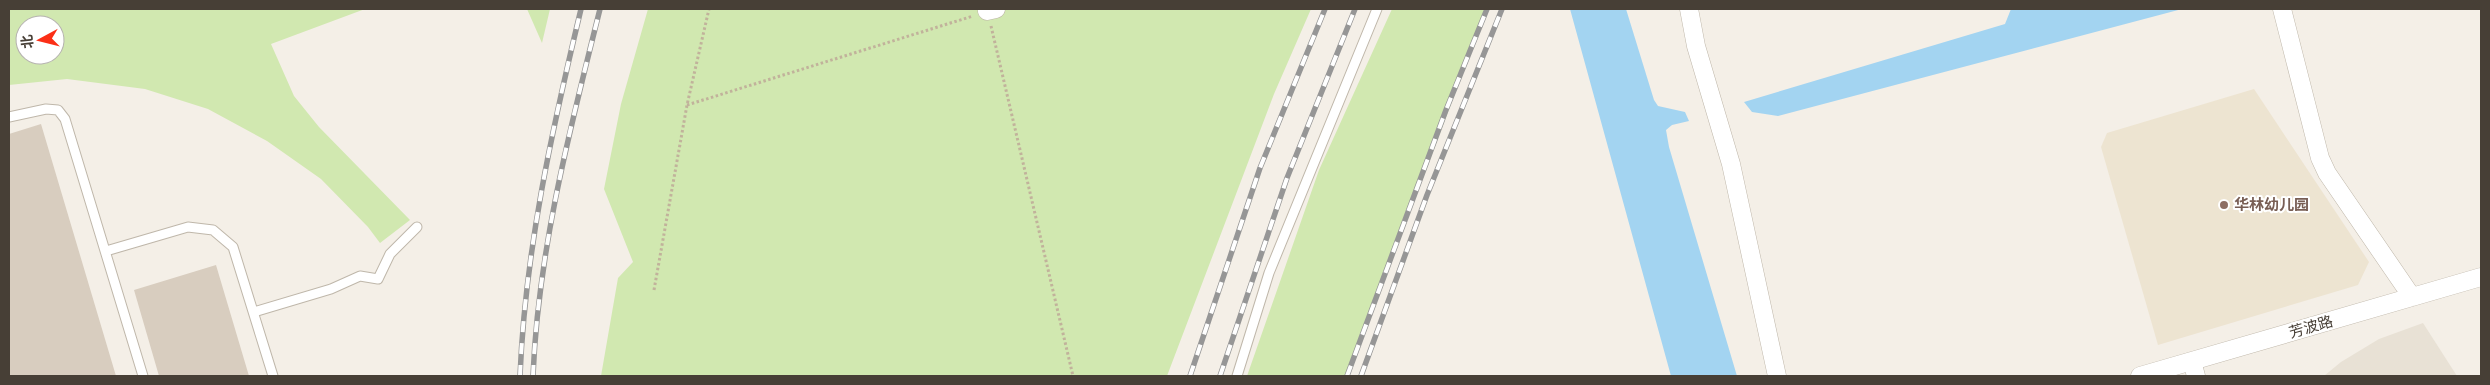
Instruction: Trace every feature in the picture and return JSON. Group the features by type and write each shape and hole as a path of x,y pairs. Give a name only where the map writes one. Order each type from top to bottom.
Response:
{"street":[{"path":"1689,9 1696,46 1731,164 1760,306 1777,376"},
{"path":"2282,9 2320,158 2327,173 2412,297"},
{"name":"芳波路","path":"2140,376 2194,369 2412,297 2481,277"}],"lane":[{"path":"1238,376 1269,273 1377,9"},
{"path":"9,118 46,109 58,110 65,119 143,376"},
{"path":"106,251 188,227 213,230 233,247 273,376"},
{"path":"254,312 331,289 360,276 378,279 390,254 417,227"}],"path":[{"path":"654,290 687,105 709,9"},
{"path":"687,105 992,10 1073,376"}],"shaded area":[{"name":"华林幼儿园","path":"2254,89 2369,262 2358,285 2158,345 2101,147 2107,133"},
{"path":"2423,323 2457,376 2324,376 2341,362 2379,339"}],"green space":[{"path":"9,9 365,9 271,44 294,96 319,127 410,220 380,243 368,227 321,179 267,141 208,109 145,89 67,79 9,85"},
{"path":"527,9 550,9 542,43"},
{"path":"648,9 1311,9 1274,94 1167,376 601,376 618,278 633,262 604,189 621,104"},
{"path":"1392,9 1487,9 1348,376 1247,376 1319,170"}],"water":[{"path":"1570,9 1626,9 1654,100 1658,106 1685,112 1689,121 1672,125 1666,130 1669,147 1737,376 1671,376"},
{"path":"2011,9 2182,9 1778,116 1752,112 1744,102 2005,24"}],"building":[{"path":"41,124 116,376 9,376 9,134"},
{"path":"216,265 249,376 159,376 134,290"}],"railway":[{"path":"520,376 523,329 534,237 550,145 581,9"},
{"path":"533,376 536,329 548,237 567,145 600,9"},
{"path":"1190,376 1260,168 1325,9"},
{"path":"1220,376 1287,178 1355,9"},
{"path":"1347,376 1446,110 1487,9"},
{"path":"1361,376 1427,195 1502,9"}],"place":[{"name":"华林幼儿园","path":"2224,205"}]}
